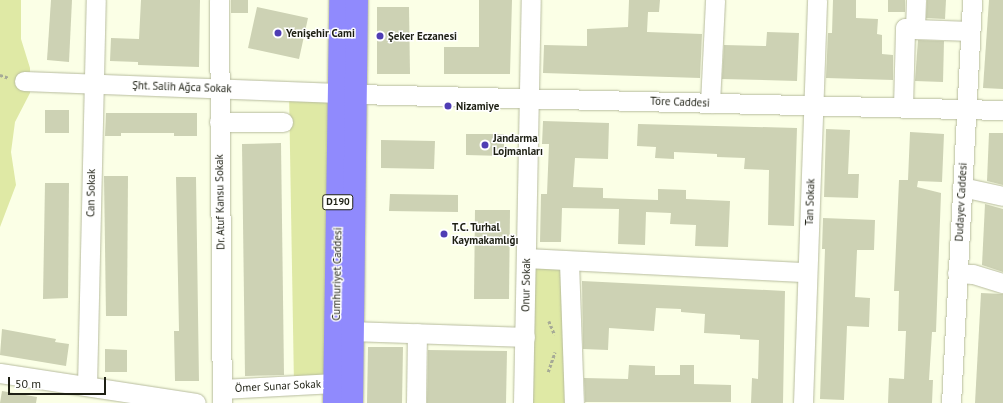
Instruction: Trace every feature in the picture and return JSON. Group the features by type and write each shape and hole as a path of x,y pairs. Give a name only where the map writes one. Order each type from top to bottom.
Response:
{"highway":[{"name":"Cumhuriyet Caddesi","path":"340,0 348,93 352,403"},
{"name":"Cumhuriyet Caddesi","path":"335,393 348,93 357,0"}],"street":[{"name":"Can Sokak","path":"87,386 96,0"},
{"name":"Dr. Atuf Kansu Sokak","path":"219,0 218,89 222,396"},
{"name":"Onur Sokak","path":"523,403 531,0"},
{"path":"710,103 715,0"},
{"name":"Tan Sokak","path":"803,403 817,0"},
{"path":"915,29 916,0"},
{"name":"Dudayev Caddesi","path":"951,403 972,0"},
{"path":"903,107 905,28 970,31"},
{"name":"Şht. Salih Ağca Sokak","path":"24,81 348,93"},
{"name":"Töre Caddesi","path":"348,93 1003,110"},
{"path":"219,122 283,122"},
{"path":"962,187 1003,196"},
{"path":"526,258 569,262 807,272"},
{"path":"569,262 574,403"},
{"path":"957,273 973,274 1003,283"},
{"path":"352,331 525,337"},
{"path":"416,403 417,333"},
{"path":"0,373 196,403"},
{"name":"Ömer Sunar Sokak","path":"222,396 335,393"}],"path":[{"path":"549,321 556,343"},
{"path":"548,372 556,351"}],"green space":[{"path":"0,0 21,0 21,39 30,68 30,93 15,122 11,152 16,185 0,227"},
{"path":"289,91 329,92 325,383 294,385"},
{"path":"526,258 569,262 574,403 523,403"}],"building":[{"path":"51,0 72,0 69,62 47,60"},
{"path":"141,0 200,0 199,67 138,65 138,62 110,61 111,38 139,39"},
{"path":"231,0 248,0 248,13 231,13"},
{"path":"479,0 512,0 510,74 444,74 444,47 479,47"},
{"path":"629,0 660,0 659,12 648,12 647,32 702,34 700,78 543,73 544,45 587,46 587,29 628,27"},
{"path":"833,0 856,0 856,18 878,19 877,34 882,35 882,54 893,55 893,80 826,78 828,33 832,33"},
{"path":"888,0 905,0 905,12 888,12"},
{"path":"927,0 946,0 945,19 926,18"},
{"path":"989,0 1003,0 1003,89 983,88"},
{"name":"Yenişehir Cami","path":"257,7 308,18 299,59 248,48"},
{"path":"377,7 409,7 410,74 377,74"},
{"path":"767,32 799,33 797,81 722,79 724,45 766,46"},
{"path":"918,40 944,41 943,82 915,81"},
{"path":"45,110 69,110 69,133 45,133"},
{"path":"106,113 197,113 197,136 174,136 174,133 121,133 121,136 105,136"},
{"path":"543,121 609,123 608,159 575,158 573,187 603,188 603,198 658,200 658,189 686,190 686,199 730,201 728,247 695,246 696,225 670,224 671,213 646,212 645,245 618,244 619,209 562,208 561,242 540,242 541,194 547,194 549,144 542,144"},
{"path":"638,124 797,128 794,226 768,225 769,170 744,169 745,158 717,157 717,154 674,152 674,159 655,158 656,147 637,146"},
{"path":"826,129 850,130 848,174 859,174 858,198 824,197"},
{"path":"910,132 944,134 942,182 918,181 917,187 941,193 936,332 932,332 929,380 933,380 932,403 888,403 889,378 904,379 906,331 898,331 899,291 894,291 899,180 908,180"},
{"path":"989,133 1003,133 1003,185 987,181"},
{"name":"Jandarma Lojmanları","path":"466,134 504,134 504,156 466,155"},
{"path":"381,140 435,141 434,169 381,168"},
{"path":"281,143 284,375 245,376 242,144"},
{"path":"104,176 128,176 127,316 106,316"},
{"path":"176,177 196,177 199,381 175,381 174,331 179,331"},
{"path":"45,183 69,183 68,298 43,299"},
{"path":"390,194 458,195 458,212 389,211"},
{"path":"985,204 1003,209 1003,272 982,265"},
{"name":"T.C. Turhal Kaymakamlığı","path":"475,210 510,210 509,299 474,299"},
{"path":"823,218 875,220 874,250 857,250 855,297 870,298 869,327 847,326 844,400 820,399 825,249 822,249"},
{"path":"582,281 785,291 783,403 751,403 752,378 758,379 759,340 740,339 740,335 704,333 705,314 681,312 681,309 656,308 654,331 609,328 608,350 583,349"},
{"path":"981,293 1003,294 1003,403 975,403"},
{"path":"2,329 56,339 55,342 69,344 66,366 0,355"},
{"path":"368,347 403,347 402,403 367,403"},
{"path":"105,349 127,350 127,372 105,372"},
{"path":"428,350 507,351 506,403 427,403"},
{"path":"629,365 655,366 655,375 680,375 680,365 694,365 694,384 731,385 731,402 585,402 584,378 628,379"},
{"path":"2,391 37,397 36,403 0,403"}],"place":[{"name":"Yenişehir Cami","path":"278,33"},
{"name":"Şeker Eczanesi","path":"380,36"},
{"name":"Nizamiye","path":"448,106"},
{"name":"Jandarma Lojmanları","path":"485,145"},
{"name":"T.C. Turhal Kaymakamlığı","path":"444,234"}]}
